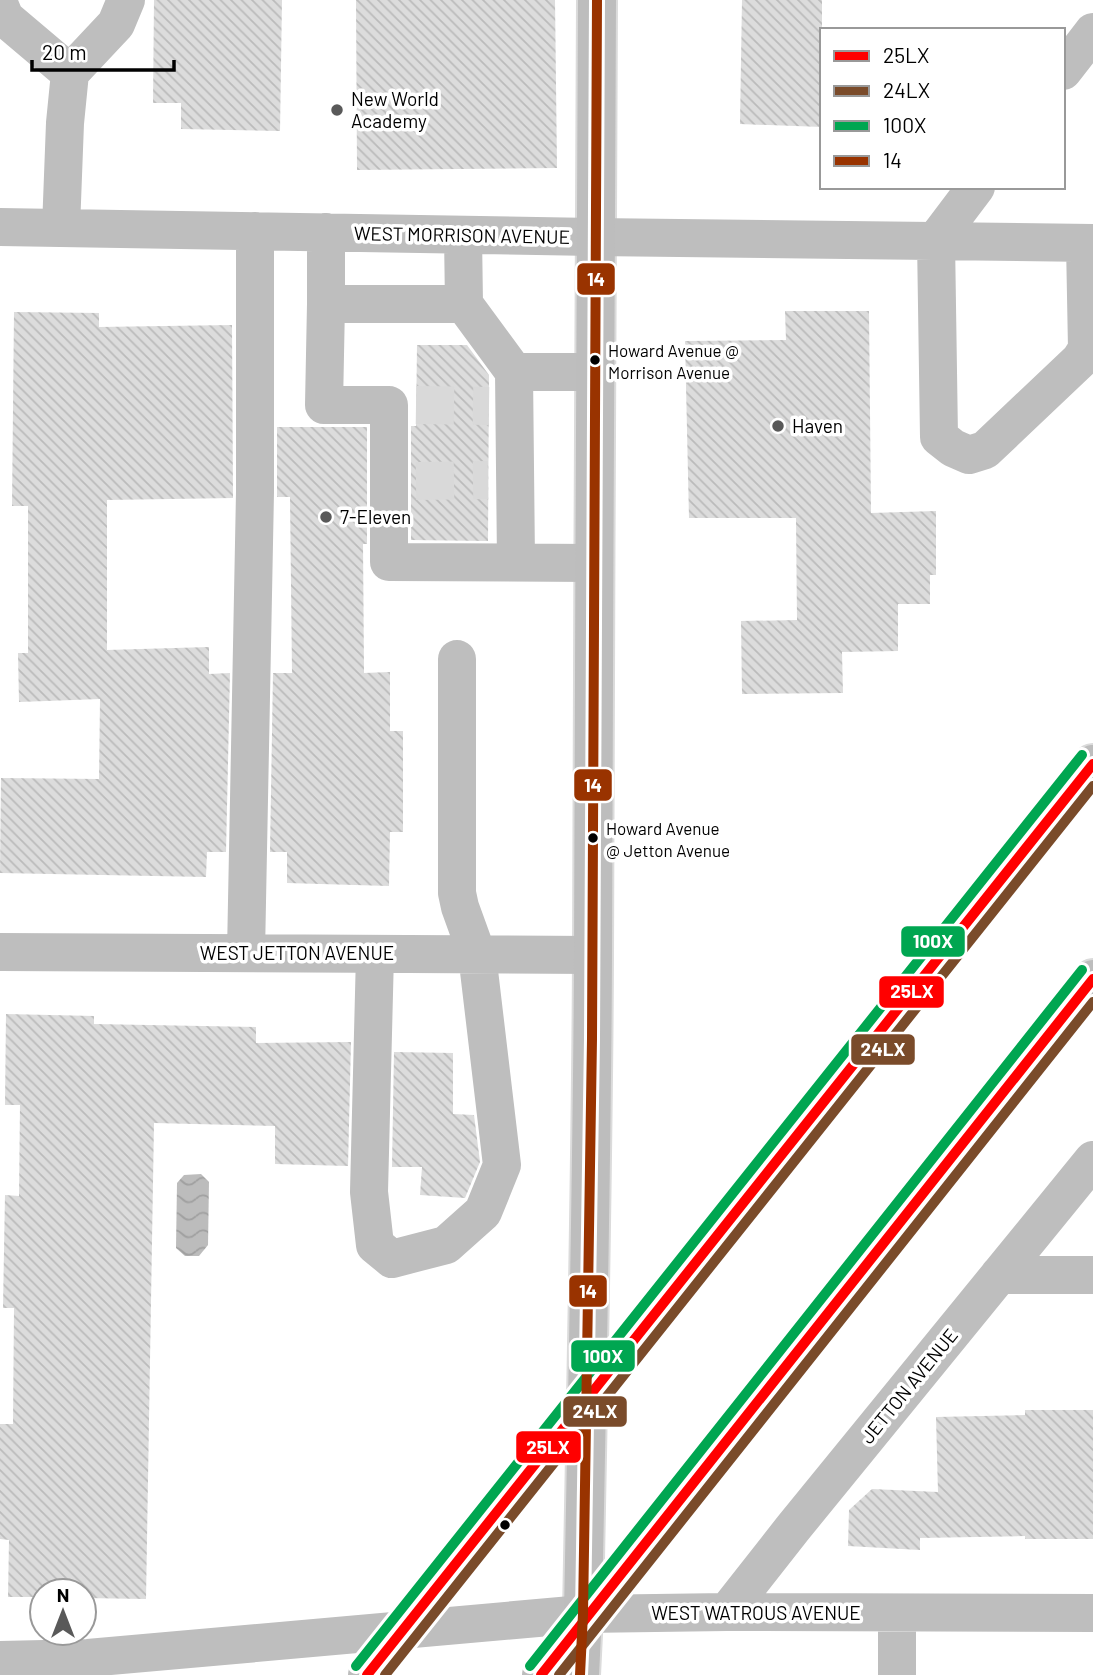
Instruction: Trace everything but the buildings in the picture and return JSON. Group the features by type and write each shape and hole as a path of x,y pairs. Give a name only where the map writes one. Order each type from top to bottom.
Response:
{"main road":[{"path":"580,1675 591,1203 597,0"},
{"path":"366,1675 1093,764"},
{"path":"541,1675 1093,979"}],"street":[{"path":"61,228 70,73 116,24 126,0"},
{"path":"0,6 5,18 70,73"},
{"path":"1065,68 1093,32"},
{"path":"974,189 936,240 939,437 953,448 969,455 985,450 1080,360 1087,349 1089,243"},
{"name":"WEST MORRISON AVENUE","path":"0,226 1089,243"},
{"path":"246,953 255,492 255,231"},
{"path":"326,232 324,405 403,405 403,481 389,562 594,563"},
{"path":"463,235 464,304 506,395 501,480 516,562"},
{"path":"326,304 464,304"},
{"path":"506,395 594,372"},
{"path":"375,954 369,1192 375,1245 392,1259 446,1245 483,1212 502,1165 477,954 457,892 457,659"},
{"name":"WEST JETTON AVENUE","path":"0,952 593,955"},
{"name":"JETTON AVENUE","path":"727,1612 1093,1160"},
{"path":"999,1275 1093,1275"},
{"path":"897,1613 897,1675"},
{"name":"WEST WATROUS AVENUE","path":"0,1660 88,1658 583,1614 1093,1613"}],"water":[{"path":"201,1174 209,1182 208,1245 199,1256 185,1256 176,1248 177,1183 184,1175"}],"tunnel":[{"path":"416,405 489,406"},
{"path":"416,481 488,480"}],"transit line":[{"name":"14","path":"580,1675 592,1039 597,0"},
{"name":"100X","path":"356,1666 1082,755"},
{"name":"25LX","path":"367,1675 1093,764"},
{"name":"24LX","path":"385,1675 1093,786"},
{"name":"100X","path":"530,1666 1082,970"},
{"name":"25LX","path":"541,1675 1093,979"},
{"name":"24LX","path":"559,1675 1093,1002"}],"place":[{"name":"New World Academy","path":"337,110"},
{"name":"Howard Avenue @ Morrison Avenue","path":"595,360"},
{"name":"Haven","path":"778,426"},
{"name":"7-Eleven","path":"326,517"},
{"name":"Howard Avenue @ Jetton Avenue","path":"593,838"}]}
